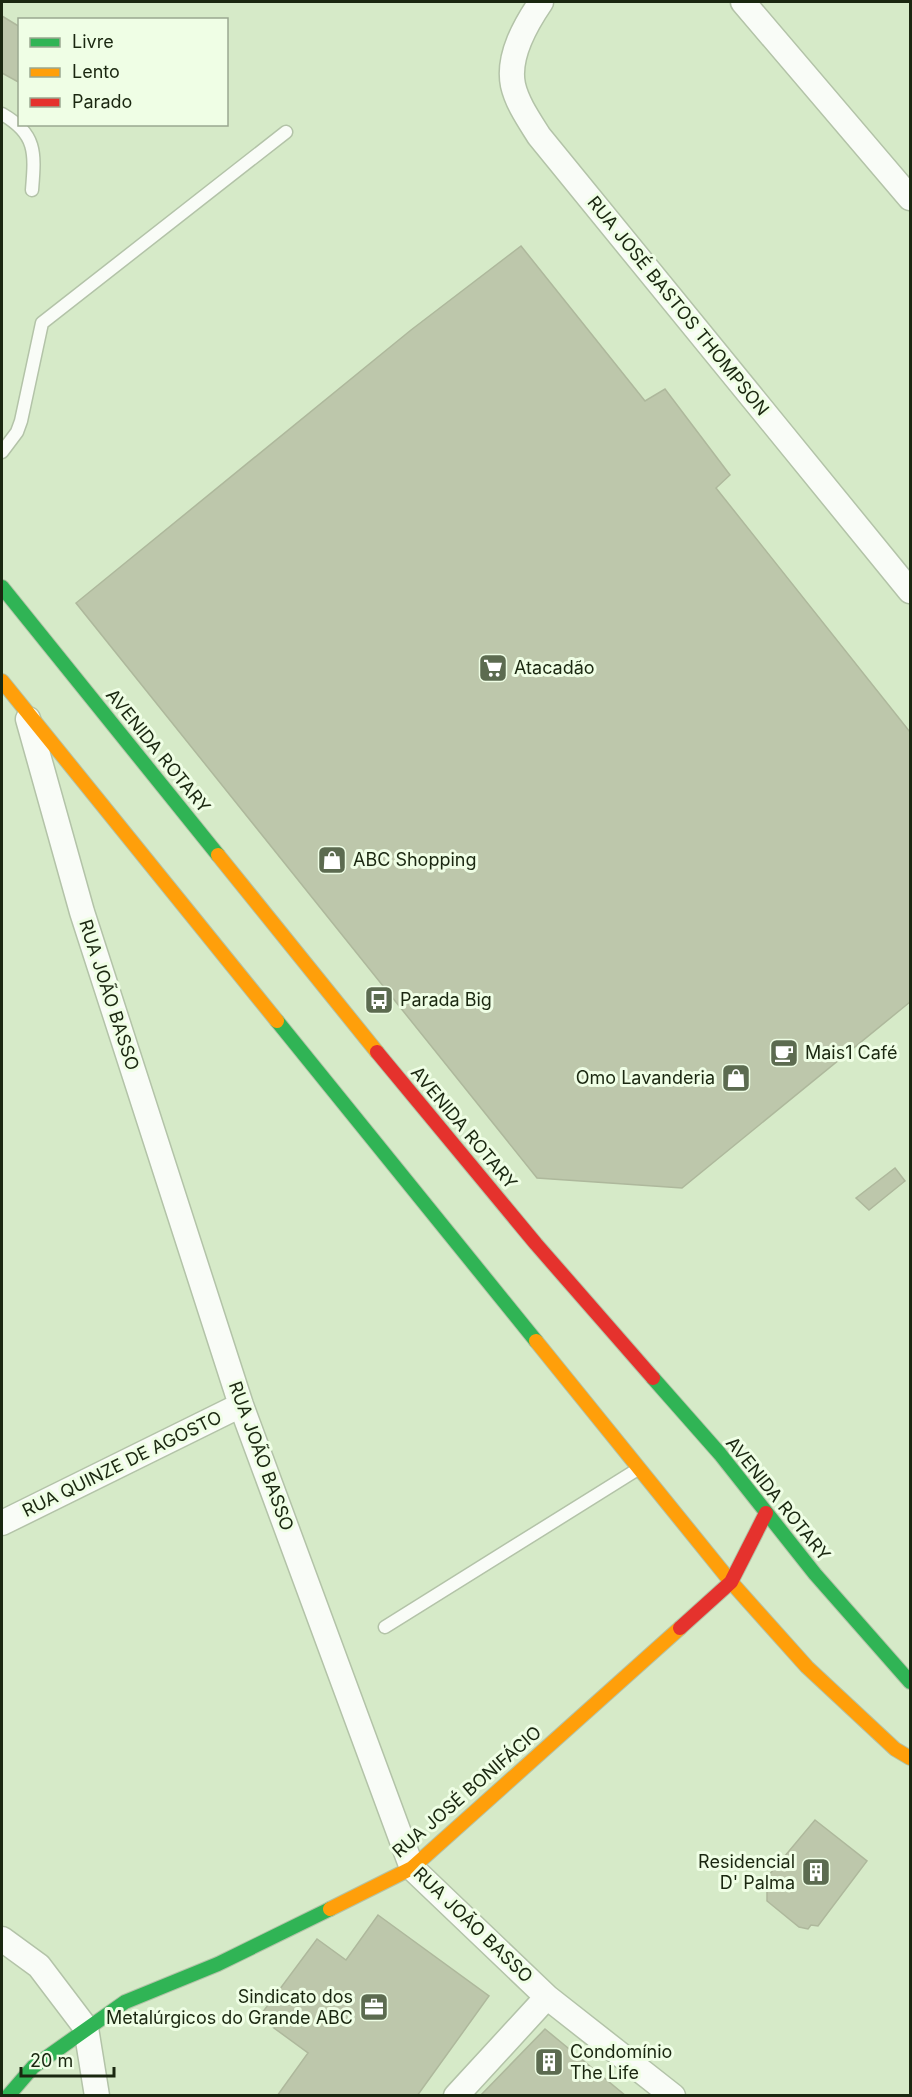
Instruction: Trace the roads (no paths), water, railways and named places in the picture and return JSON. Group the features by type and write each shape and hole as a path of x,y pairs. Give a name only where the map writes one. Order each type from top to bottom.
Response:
{"main road":[{"name":"AVENIDA ROTARY","path":"2,587 440,1130 720,1454 815,1574 910,1682"},
{"path":"2,681 731,1582 807,1667 895,1749 910,1758"},
{"name":"RUA JOSÉ BONIFÁCIO","path":"8,2096 33,2067 126,2002 218,1964 412,1868 731,1582 766,1513"}],"street":[{"name":"RUA JOSÉ BASTOS THOMPSON","path":"541,2 527,22 513,59 512,84 522,109 539,136 910,591"},
{"path":"743,2 910,198"},
{"name":"RUA JOÃO BASSO","path":"24,708 82,912 242,1405 412,1868 547,1997 673,2096"},
{"name":"RUA QUINZE DE AGOSTO","path":"2,1522 242,1405"},
{"path":"2,1940 39,1966 86,2028 97,2096"},
{"path":"456,2096 547,1997"}],"lane":[{"path":"2,114 18,125"},
{"path":"19,126 30,138 34,153 32,190"},
{"path":"2,452 13,438 21,421 42,323 286,132"},
{"path":"385,1627 639,1469"}],"place":[{"name":"Atacadão","path":"493,668"},
{"name":"ABC Shopping","path":"332,860"},
{"name":"Parada Big","path":"379,1000"},
{"name":"Mais1 Café","path":"784,1053"},
{"name":"Omo Lavanderia","path":"736,1078"},
{"name":"Residencial D' Palma","path":"816,1872"},
{"name":"Sindicato dos Metalúrgicos do Grande ABC","path":"374,2007"},
{"name":"Condomínio The Life","path":"549,2062"}]}
